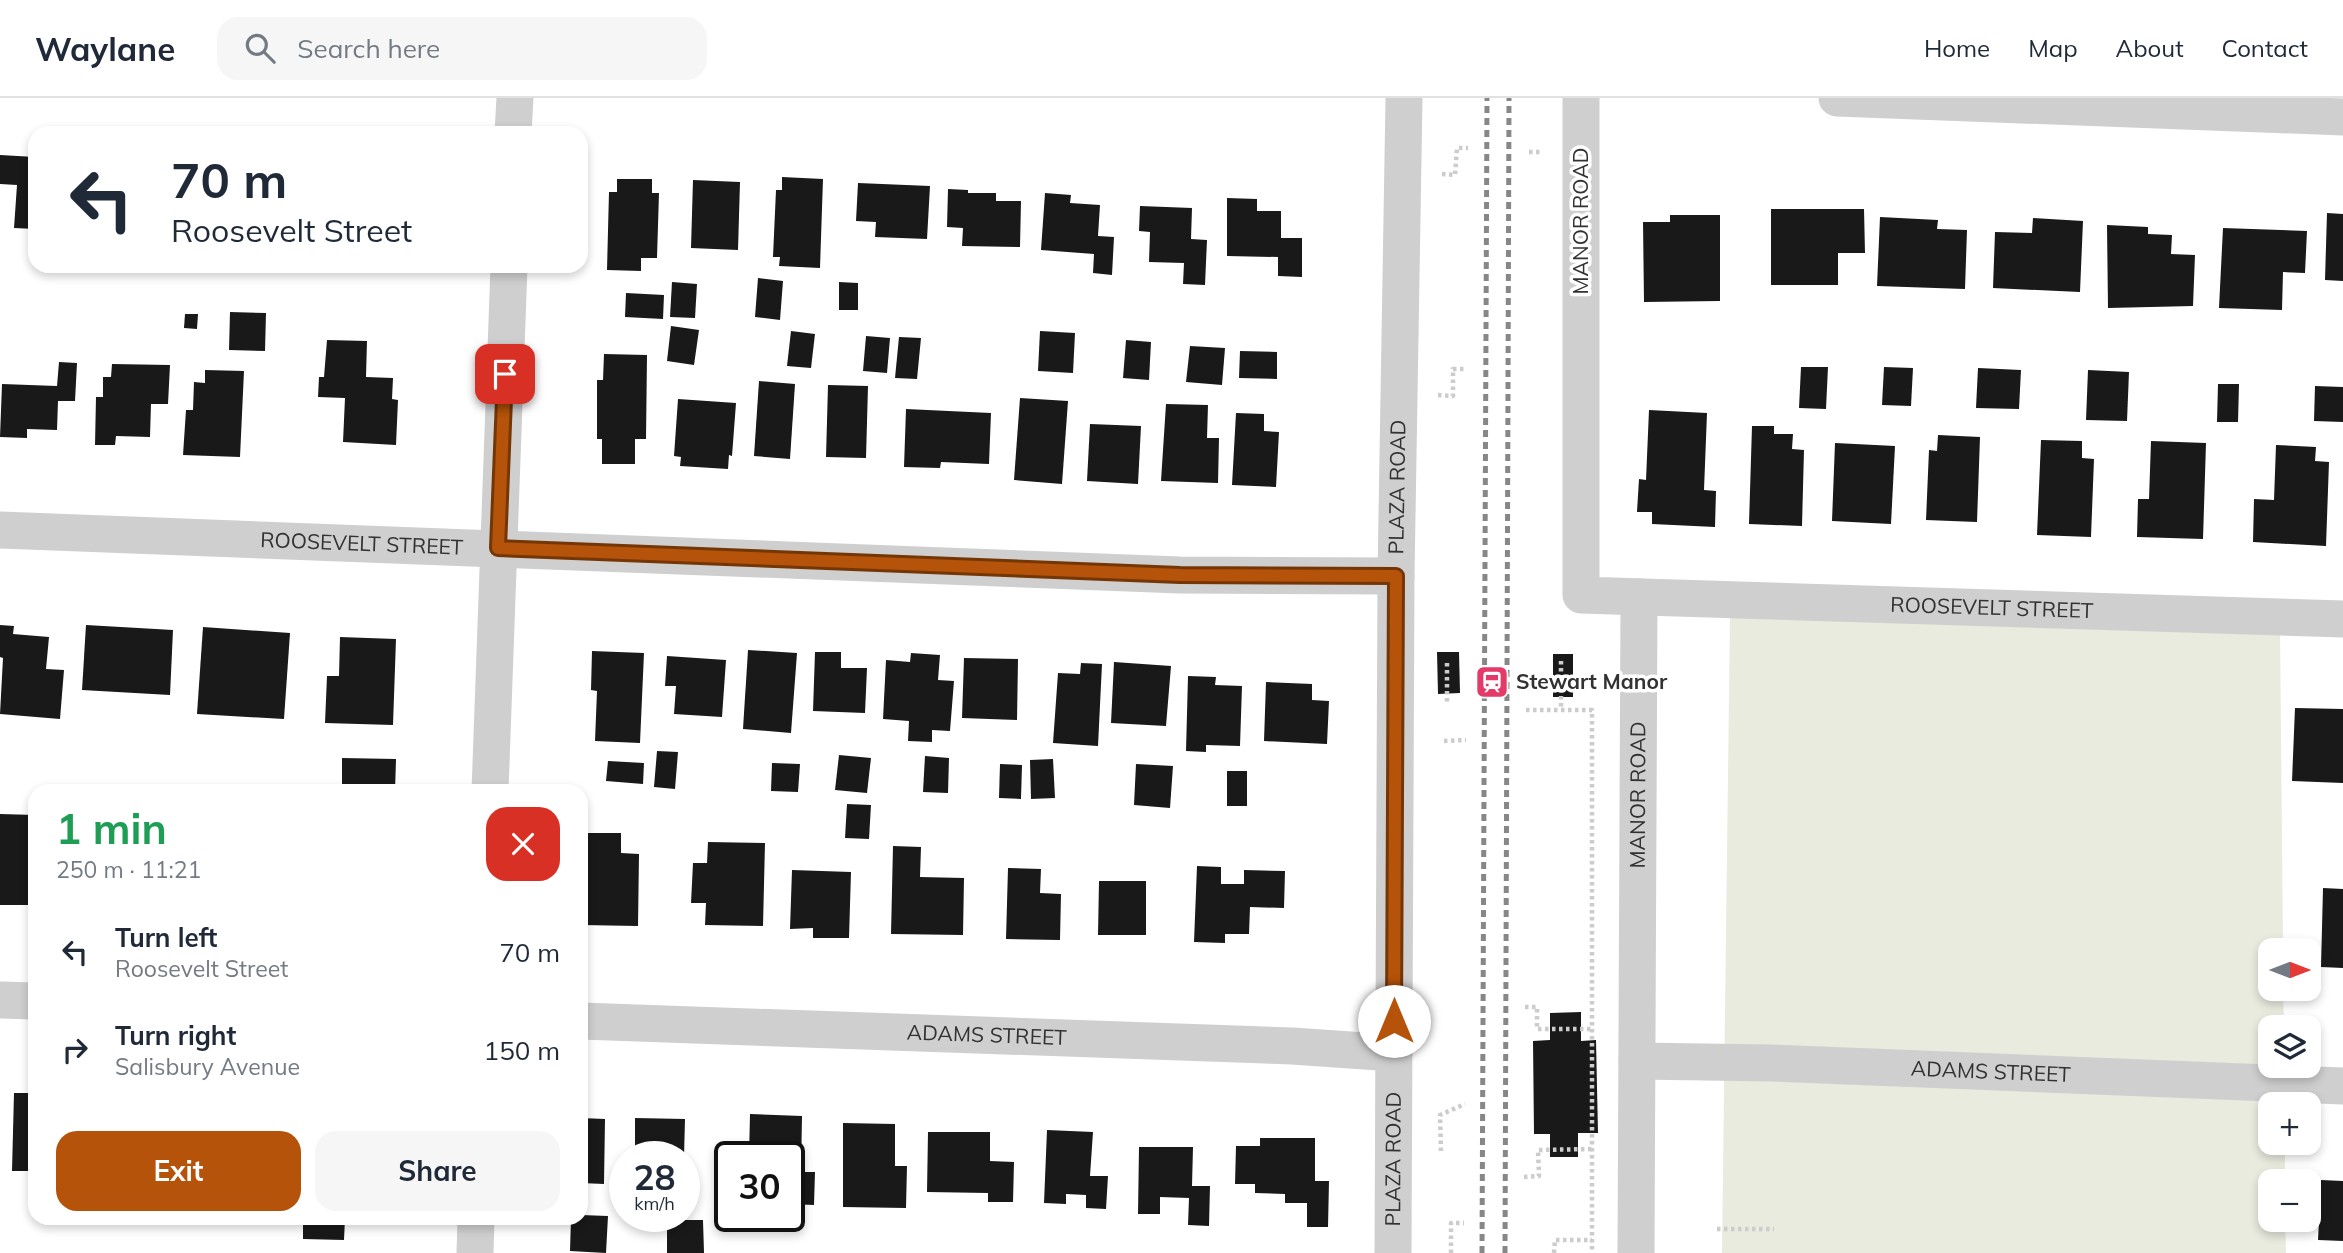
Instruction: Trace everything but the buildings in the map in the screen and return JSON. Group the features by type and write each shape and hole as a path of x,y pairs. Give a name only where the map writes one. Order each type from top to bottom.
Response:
{"street":[{"path":"513,126 514,98"},
{"name":"PLAZA ROAD","path":"1393,1253 1396,576 1404,98"},
{"name":"MANOR ROAD","path":"1581,98 1581,595 1639,597 1636,1253"},
{"path":"1837,98 2343,117"},
{"path":"489,784 509,273"},
{"name":"ROOSEVELT STREET","path":"0,530 1180,575 1396,576"},
{"name":"ROOSEVELT STREET","path":"1639,597 2343,619"},
{"path":"0,1000 28,1002"},
{"name":"ADAMS STREET","path":"588,1021 1292,1045 1394,1053"},
{"name":"ADAMS STREET","path":"1637,1061 1772,1063 2343,1086"},
{"path":"475,1253 476,1225"}],"path":[{"path":"1455,175 1457,148 1468,148"},
{"path":"1529,152 1541,152"},
{"path":"1452,396 1453,369 1467,369"},
{"path":"1561,661 1561,710"},
{"path":"1447,663 1447,703"},
{"path":"1527,710 1591,710 1591,1253"},
{"path":"1444,741 1466,740"},
{"path":"1525,1007 1537,1007 1537,1029 1591,1029"},
{"path":"1441,1151 1440,1115 1465,1104"},
{"path":"1524,1177 1539,1176 1538,1150 1591,1149"},
{"path":"1451,1253 1451,1223 1464,1223"},
{"path":"1717,1229 1774,1229"},
{"path":"1555,1253 1555,1240 1591,1240"}],"shaded area":[{"path":"1730,616 2280,630 2283,938 2258,938 2258,1001 2283,1001 2284,1015 2258,1015 2258,1078 2284,1078 2284,1092 2258,1092 2258,1155 2285,1155 2285,1169 2258,1169 2258,1232 2285,1232 2286,1253 1722,1253"}],"railway":[{"path":"1482,1253 1487,98"},
{"path":"1505,1253 1509,98"}],"place":[{"name":"Stewart Manor","path":"1492,682"}],"route":[{"path":"505,374 498,548 1180,575 1396,576 1394,1021"}]}
